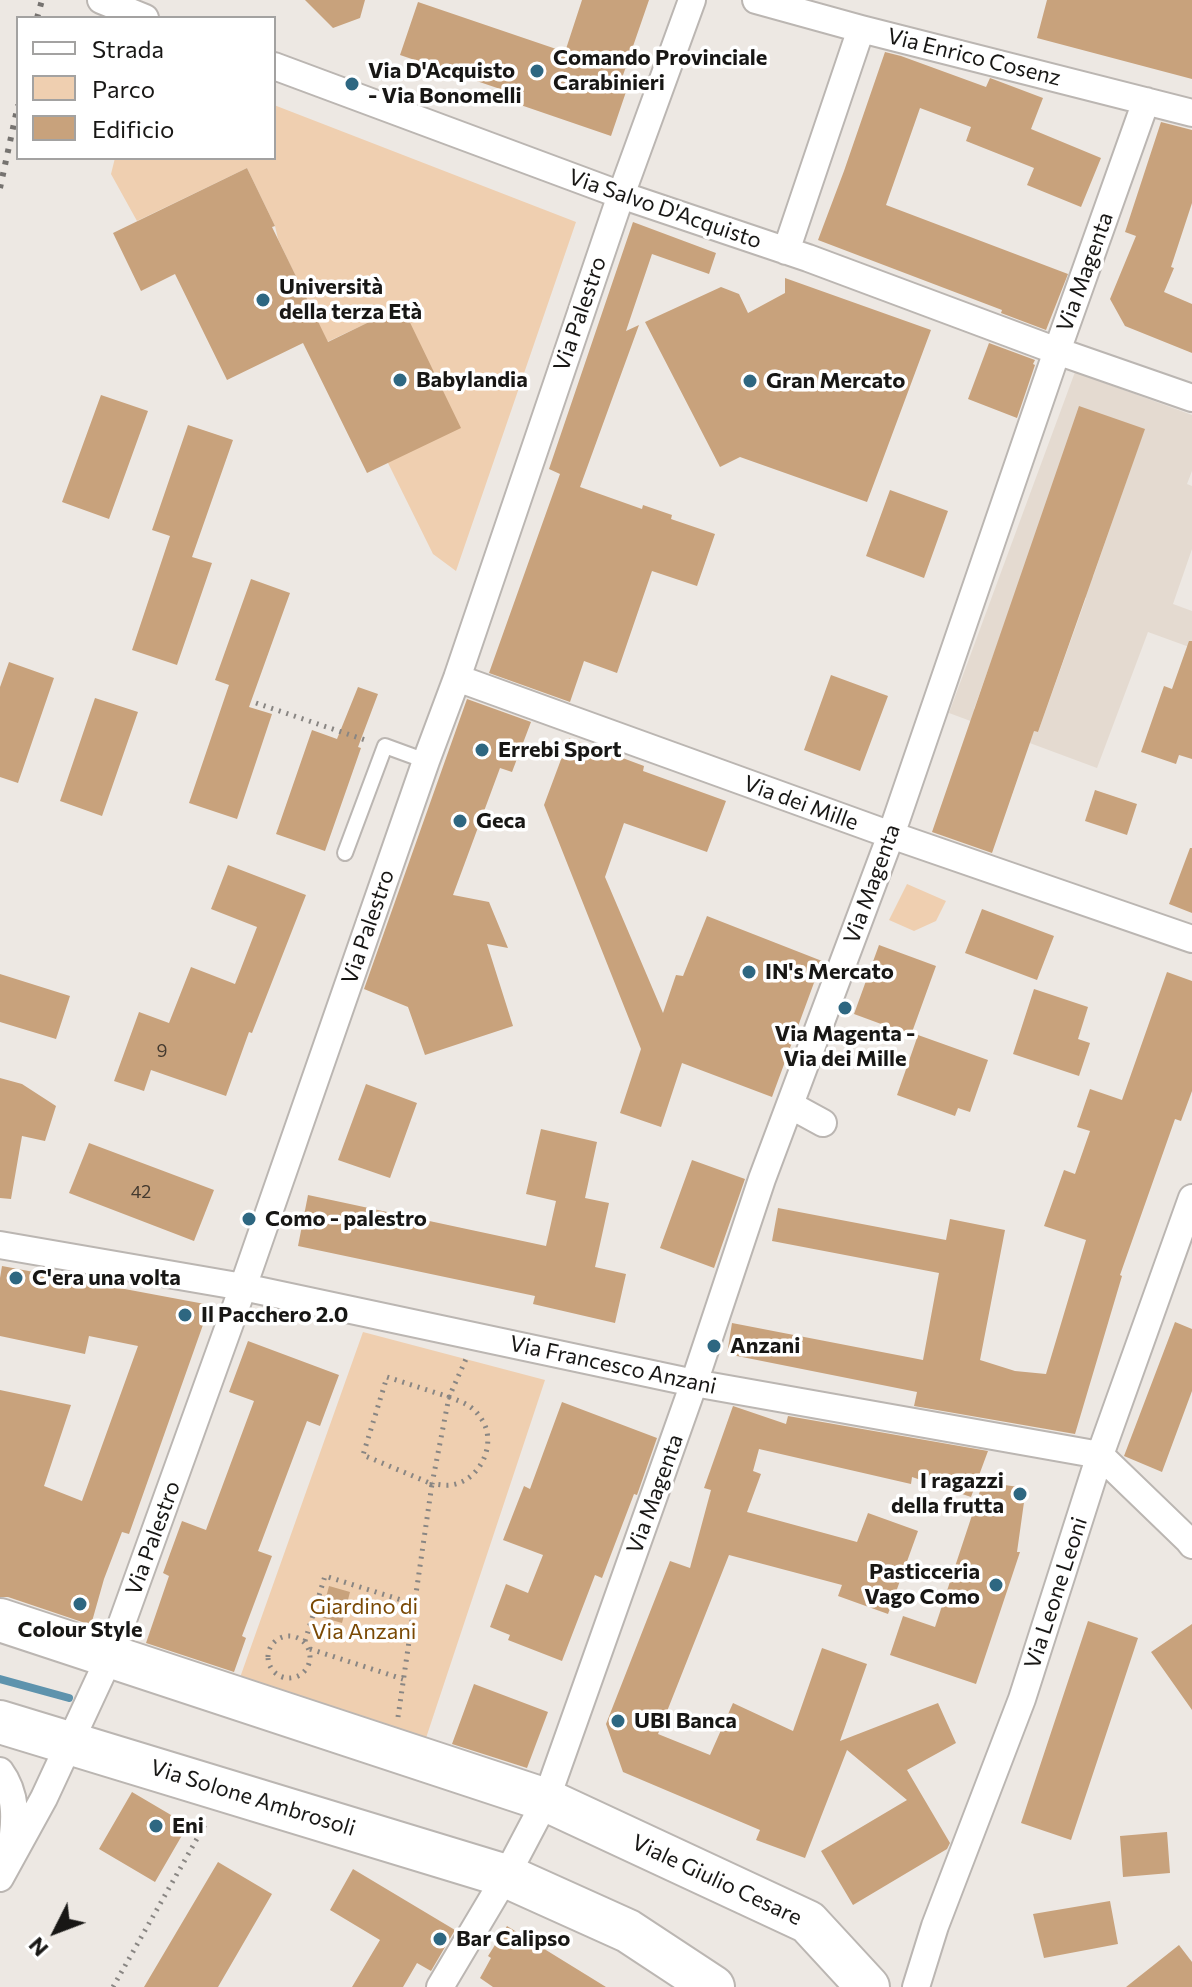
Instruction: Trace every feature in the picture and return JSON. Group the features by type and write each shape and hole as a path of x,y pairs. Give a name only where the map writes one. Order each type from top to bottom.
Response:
{"main road":[{"path":"0,1620 105,1667 393,1749 546,1800"},
{"name":"Via Solone Ambrosoli","path":"0,1722 76,1732 225,1790 506,1876"},
{"name":"Viale Giulio Cesare","path":"546,1800 808,1922 868,1987"},
{"path":"506,1876 628,1931 713,1987"}],"street":[{"path":"101,0 144,11"},
{"name":"Via Palestro","path":"4,1870 44,1798 105,1667 243,1287 457,678 621,195 692,0"},
{"name":"Via Enrico Cosenz","path":"756,0 1192,113"},
{"path":"786,251 861,29"},
{"name":"Via Salvo D'Acquisto","path":"276,67 621,195 786,251 1192,398"},
{"name":"Via Magenta","path":"440,1987 506,1876 546,1800 694,1383 762,1179 891,835 1146,101"},
{"name":"Via dei Mille","path":"457,678 891,835 1192,939"},
{"path":"790,1105 823,1123"},
{"name":"Via Leone Leoni","path":"916,1987 935,1926 1022,1699 1100,1455 1192,1198"},
{"name":"Via Francesco Anzani","path":"0,1245 243,1287 694,1383 1100,1455"},
{"path":"1100,1455 1192,1545"},
{"path":"0,1771 12,1794 15,1808 15,1828 4,1870"}],"lane":[{"path":"345,853 385,746 426,761"}],"path":[{"path":"256,703 385,746"},
{"path":"393,1749 432,1484 449,1397 476,1336"},
{"path":"387,1377 469,1404 483,1419 489,1440 485,1460 472,1476 453,1485 432,1484 363,1455 387,1377"},
{"path":"305,1641 325,1576 414,1604"},
{"path":"290,1635 305,1641 310,1649 310,1665 300,1677 284,1679 271,1670 267,1654 275,1640 290,1635"},
{"path":"310,1649 403,1679"},
{"path":"113,1987 225,1790"}],"shaded area":[{"path":"1075,372 1192,415 1192,471 1187,484 1192,486 1192,549 1173,604 1192,611 1192,648 1148,632 1097,768 949,713","holes":["1144,430 1093,577 1028,554","1022,575 1086,598 1038,732 974,709"]}],"green space":[{"path":"276,106 576,222 456,571 433,554 388,463 401,307 327,342 247,168 137,221 111,174 114,160 276,160"},
{"path":"907,884 946,901 936,921 914,931 889,920"},
{"name":"Giardino di Via Anzani","path":"363,1332 545,1380 423,1747 237,1686"}],"building":[{"path":"305,0 365,0 360,18 333,28"},
{"name":"Comando Provinciale Carabinieri","path":"582,0 649,0 621,81 629,83 611,136 506,100 509,92 400,55 418,2 565,52"},
{"path":"1047,0 1192,0 1192,79 1037,38"},
{"path":"885,52 986,87 990,78 1043,98 1031,129 1101,158 1081,207 1027,185 1034,168 966,141 971,127 920,108 886,205 1068,274 1046,330 1001,313 1002,310 818,240"},
{"path":"1161,122 1192,130 1192,203 1164,292 1192,304 1192,353 1125,326 1110,299 1136,236 1125,232"},
{"path":"247,168 328,342 402,306 461,428 367,473 303,343 227,380 175,274 141,291 113,233"},
{"path":"633,222 716,253 709,274 652,254 626,331 639,325 580,487 642,509 643,505 672,515 671,519 715,534 697,586 652,571 617,673 584,661 570,702 489,673 560,474 549,469"},
{"path":"785,278 931,330 867,502 740,457 720,467 645,322 721,287 739,294 748,313 785,293"},
{"path":"989,343 1035,360 1017,418 968,399"},
{"path":"101,395 148,411 109,519 62,502"},
{"path":"1079,406 1145,429 992,853 932,832"},
{"path":"188,425 233,440 192,557 212,563 177,665 132,650 170,536 152,530"},
{"path":"890,490 948,511 924,578 866,556"},
{"path":"251,579 290,593 249,707 272,714 237,819 189,803 229,685 215,680"},
{"path":"1189,641 1192,641 1192,759 1179,755 1176,764 1141,752 1164,686 1172,689"},
{"path":"9,662 54,678 18,783 0,777 0,687"},
{"path":"831,675 888,696 860,771 804,750"},
{"path":"358,687 378,694 325,851 276,834 312,730 337,739"},
{"path":"95,698 138,712 102,816 60,801"},
{"path":"467,699 531,722 512,772 500,768 453,895 489,902 508,948 487,944 513,1026 425,1055 408,1007 364,989"},
{"path":"569,738 644,766 643,771 726,801 707,852 624,823 605,877 663,1013 676,975 683,976 707,916 822,961 772,1097 682,1063 661,1127 620,1113 641,1049 544,805"},
{"path":"1095,790 1137,804 1127,835 1085,821"},
{"path":"1192,848 1192,913 1169,904"},
{"path":"228,865 306,895 226,1096 151,1070 144,1091 114,1081 139,1012 169,1023 191,967 235,984 257,927 211,909"},
{"path":"982,909 1054,936 1037,980 965,953"},
{"path":"879,945 936,966 911,1035 854,1014"},
{"path":"1167,972 1192,981 1192,1091 1181,1121 1175,1119 1120,1275 1075,1434 914,1406 917,1392 727,1354 732,1323 923,1360 939,1273 772,1241 778,1208 946,1240 950,1219 1005,1230 980,1360 1015,1371 1046,1374 1086,1240 1044,1226 1064,1170 1075,1174 1090,1131 1077,1127 1090,1089 1122,1100"},
{"path":"0,974 70,996 56,1039 0,1022"},
{"path":"1034,989 1088,1007 1078,1039 1090,1043 1079,1076 1013,1054"},
{"path":"918,1035 988,1060 970,1112 958,1108 955,1116 897,1095"},
{"path":"0,1078 22,1084 56,1106 45,1141 22,1136 11,1199 0,1198"},
{"path":"366,1084 417,1103 390,1178 338,1160"},
{"path":"541,1129 597,1142 585,1198 609,1203 595,1267 626,1274 615,1323 533,1304 535,1296 298,1246 308,1195 546,1246 556,1201 526,1194"},
{"path":"89,1143 214,1190 194,1241 69,1193"},
{"path":"692,1160 745,1179 714,1268 660,1248"},
{"path":"2,1266 210,1305 129,1534 122,1532 91,1625 0,1597 0,1390 71,1405 44,1486 82,1501 138,1346 89,1336 85,1354 0,1336"},
{"path":"1175,1322 1192,1329 1192,1391 1162,1472 1124,1456"},
{"path":"248,1341 339,1375 320,1426 307,1421 258,1551 272,1556 242,1636 246,1638 234,1672 146,1643 169,1576 163,1573 182,1521 206,1530 254,1401 229,1392"},
{"path":"562,1402 657,1438 602,1578 595,1575 562,1661 508,1640 510,1635 490,1627 506,1584 528,1593 543,1555 503,1540 524,1486 530,1489"},
{"path":"733,1406 786,1424 788,1416 988,1451 971,1497 912,1477 911,1484 759,1449 753,1471 761,1474 747,1512 857,1542 868,1513 918,1531 888,1614 838,1596 842,1585 729,1555 658,1734 710,1755 733,1703 793,1731 822,1648 867,1664 840,1741 938,1703 956,1743 907,1770 950,1843 947,1849 853,1905 821,1851 907,1800 847,1750 805,1858 756,1840 760,1830 623,1772 606,1724 670,1561 690,1568 711,1490 704,1488"},
{"path":"983,1482 1026,1488 1017,1552 1020,1552 976,1684 890,1655 903,1616 935,1627"},
{"path":"329,1586 350,1592 342,1623 321,1617"},
{"path":"1088,1621 1138,1638 1071,1840 1021,1823"},
{"path":"1192,1624 1192,1710 1151,1652"},
{"path":"474,1684 548,1712 527,1768 452,1744"},
{"path":"132,1792 188,1825 155,1882 99,1849"},
{"path":"1167,1832 1170,1873 1123,1877 1120,1836"},
{"path":"218,1862 272,1894 218,1987 144,1987"},
{"path":"353,1869 455,1930 431,1971 417,1963 403,1987 352,1987 380,1940 330,1910"},
{"path":"1110,1901 1118,1944 1044,1958 1033,1914"},
{"path":"507,1926 606,1987 493,1987 480,1978 491,1958 488,1956"},
{"path":"1179,1945 1192,1962 1192,1987 1126,1987"}],"waterway":[{"path":"0,1679 69,1698"}],"railway":[{"path":"38,16 42,0"},
{"path":"0,188 16,114"}],"place":[{"name":"Comando Provinciale Carabinieri","path":"537,71"},
{"name":"Via D'Acquisto - Via Bonomelli","path":"352,84"},
{"name":"Università della terza Età","path":"263,300"},
{"name":"Babylandia","path":"400,380"},
{"name":"Gran Mercato","path":"750,381"},
{"name":"Errebi Sport","path":"482,750"},
{"name":"Geca","path":"460,821"},
{"name":"IN's Mercato","path":"749,972"},
{"name":"Via Magenta - Via dei Mille","path":"845,1008"},
{"name":"Como - palestro","path":"249,1219"},
{"name":"C'era una volta","path":"16,1278"},
{"name":"Il Pacchero 2.0","path":"185,1315"},
{"name":"Anzani","path":"714,1346"},
{"name":"I ragazzi della frutta","path":"1020,1494"},
{"name":"Pasticceria Vago Como","path":"996,1585"},
{"name":"Colour Style","path":"80,1604"},
{"name":"UBI Banca","path":"618,1721"},
{"name":"Eni","path":"156,1826"},
{"name":"Bar Calipso","path":"440,1939"}]}
